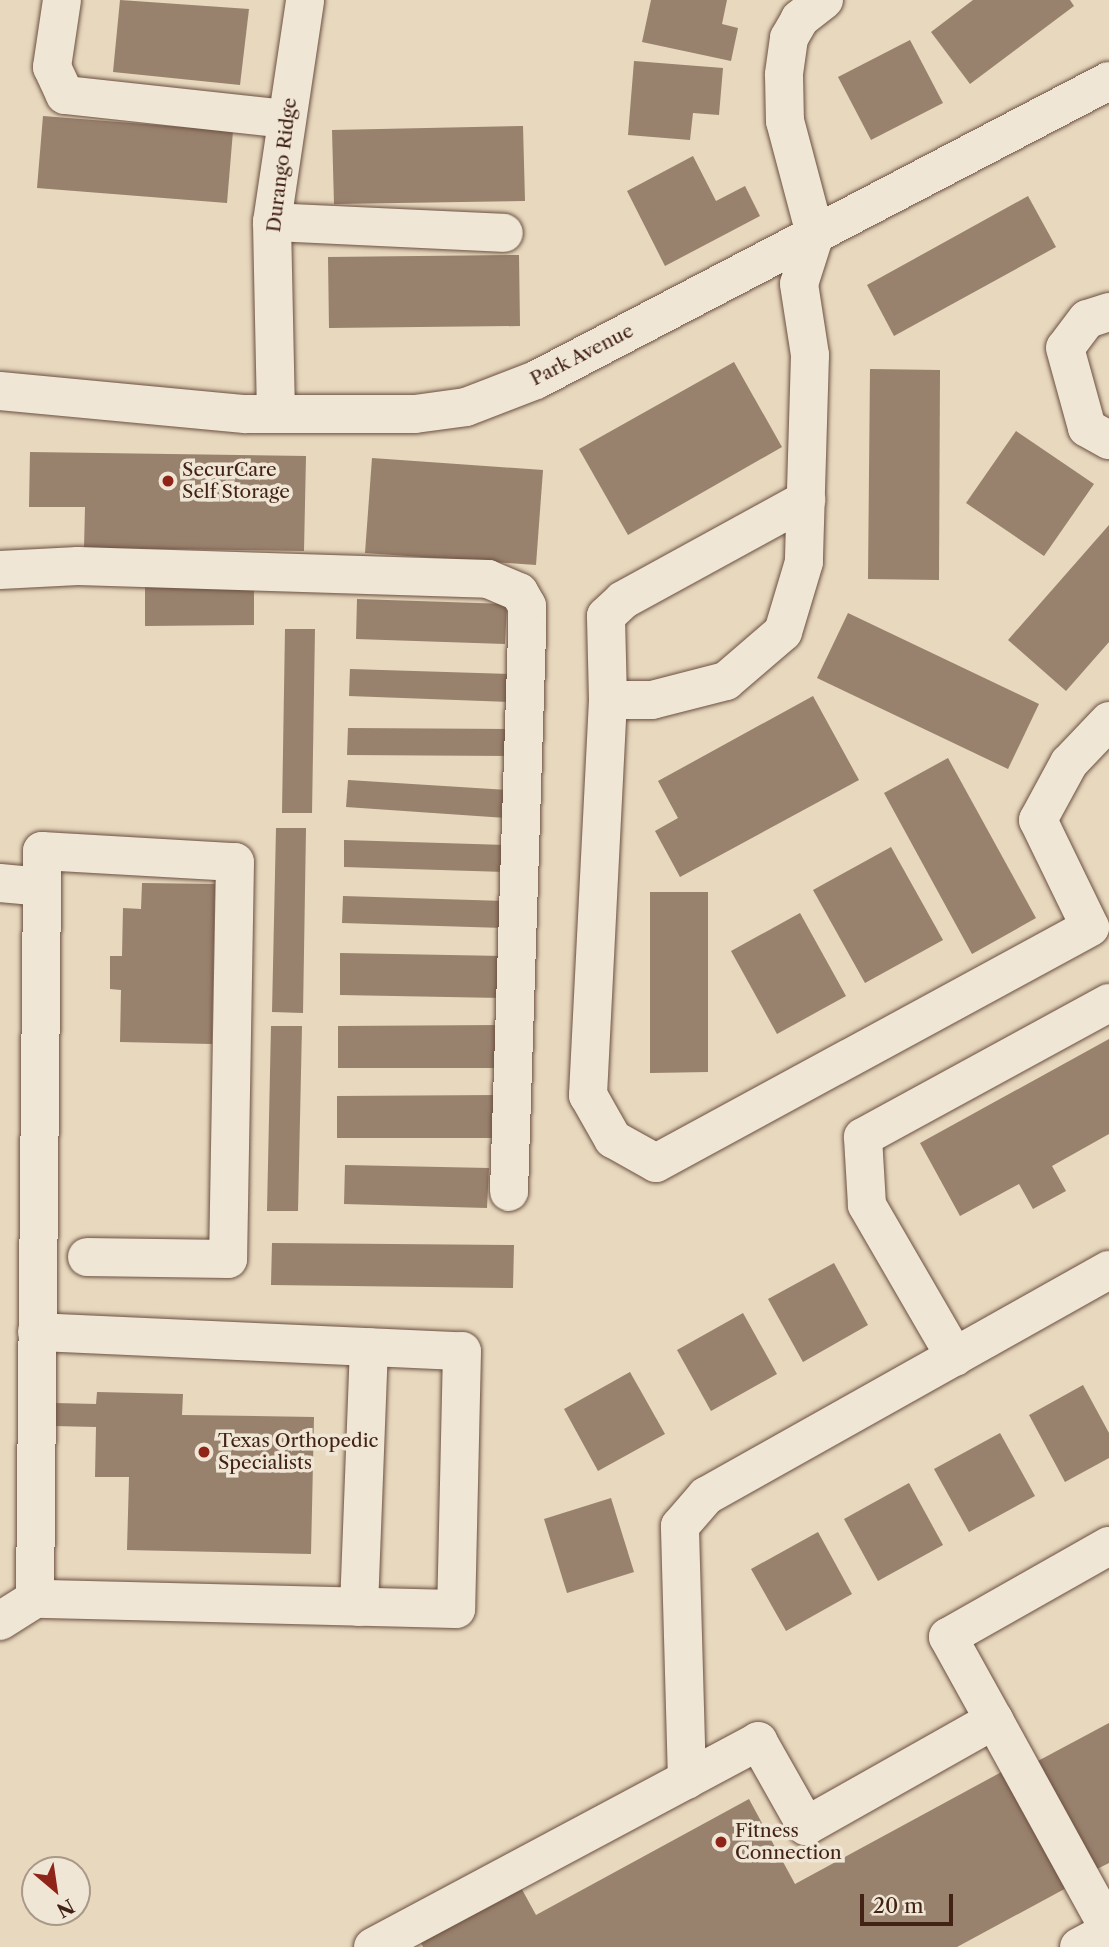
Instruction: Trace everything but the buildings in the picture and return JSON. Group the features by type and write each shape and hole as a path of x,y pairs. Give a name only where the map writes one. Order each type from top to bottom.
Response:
{"street":[{"path":"62,0 52,66 65,95 287,119"},
{"name":"Durango Ridge","path":"276,414 272,222 305,0"},
{"path":"608,700 652,700 726,681 783,632 804,562 810,355 799,284 815,234 785,121 784,75 789,38 800,19 824,0"},
{"name":"Park Avenue","path":"0,391 276,414 415,415 466,407 536,380 1109,81"},
{"path":"272,222 504,233"},
{"path":"1109,312 1087,319 1065,348 1087,428 1109,440"},
{"path":"806,500 623,600 606,616 608,700 588,1095 613,1139 656,1163 1100,922 1038,820 1069,762 1107,731"},
{"path":"0,570 78,566 488,579 519,592 527,606 527,634 509,1192"},
{"path":"34,1600 42,851 235,862 228,1259 87,1257"},
{"path":"0,883 42,887"},
{"path":"955,1357 867,1205 863,1137 1109,1003"},
{"path":"687,1780 680,1526 706,1496 1109,1270"},
{"path":"0,1621 34,1600 456,1609 462,1351 37,1332"},
{"path":"359,1607 369,1347"},
{"path":"1079,1947 1109,1930 948,1637 1109,1546"},
{"path":"373,1947 758,1741 806,1826 994,1720"}],"place":[{"name":"SecurCare Self Storage","path":"168,481"},
{"name":"Texas Orthopedic Specialists","path":"204,1452"},
{"name":"Fitness Connection","path":"721,1842"}]}
